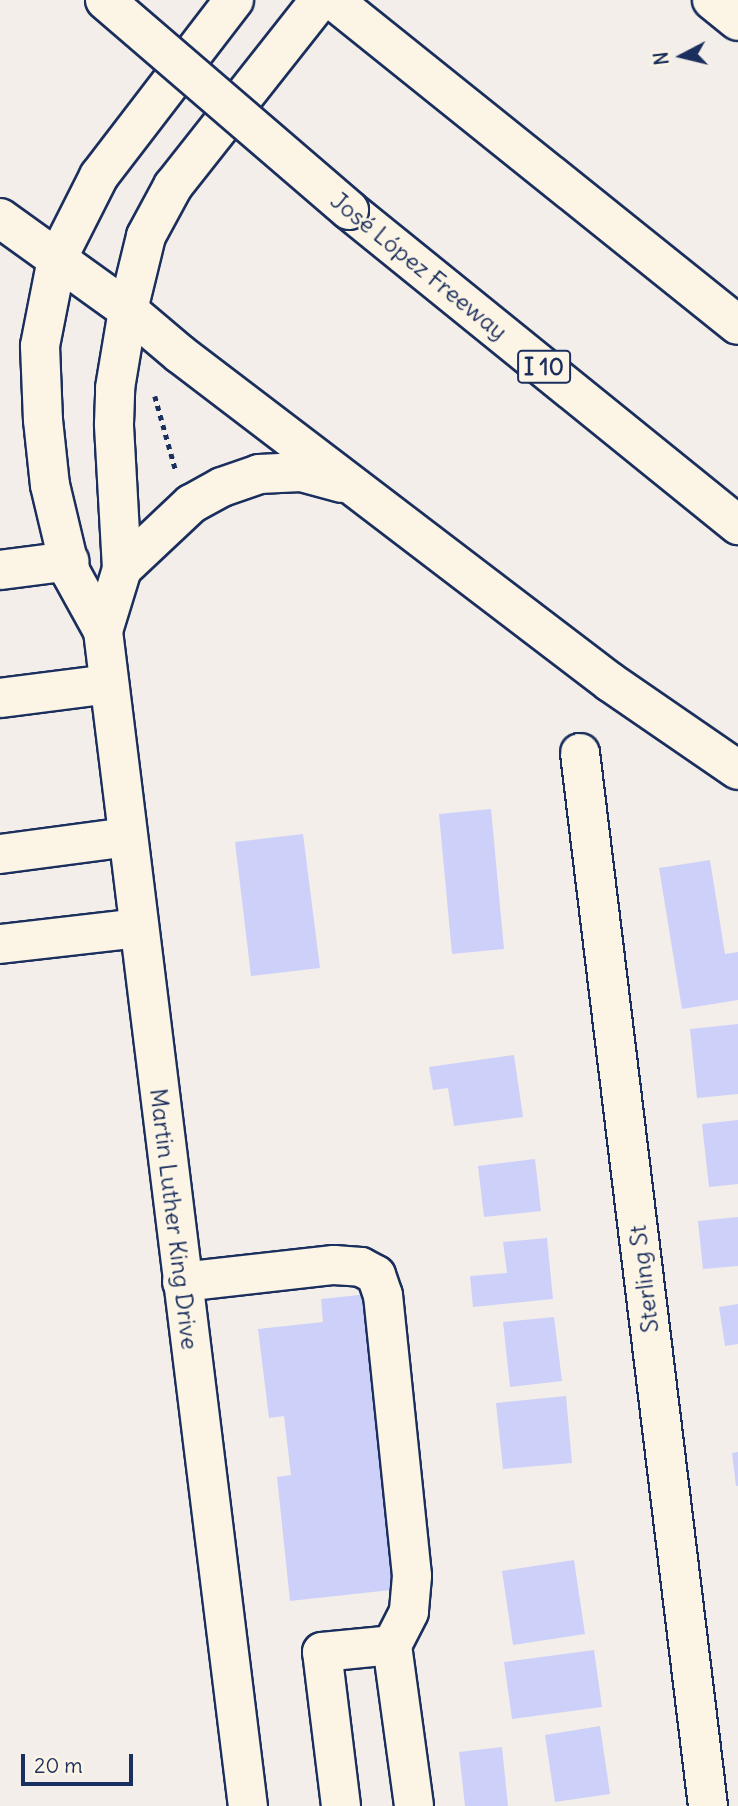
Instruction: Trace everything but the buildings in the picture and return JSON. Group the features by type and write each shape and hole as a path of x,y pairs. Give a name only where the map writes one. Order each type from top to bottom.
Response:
{"main road":[{"name":"José López Freeway","path":"105,0 349,210 738,525"},
{"name":"Martin Luther King Drive","path":"233,0 99,176 57,259 40,346 50,485 71,573 103,631 248,1806"},
{"name":"Martin Luther King Drive","path":"103,631 122,569 114,424 115,388 128,310 146,236 173,186 320,0"},
{"path":"333,0 738,325"},
{"path":"712,0 738,21"},
{"path":"0,218 128,310 349,485 610,682 738,770"},
{"path":"122,569 191,505 222,487 258,474 301,472 349,485"},
{"path":"1,573 69,561"},
{"path":"0,698 109,684"},
{"name":"Sterling St","path":"580,753 708,1806"},
{"path":"0,854 127,837"},
{"path":"0,944 138,928"},
{"path":"182,1282 334,1265 361,1267 376,1275 383,1295 412,1576 409,1612 392,1645 414,1806"},
{"path":"341,1806 322,1652 392,1645"}],"path":[{"path":"152,387 177,473"}]}
